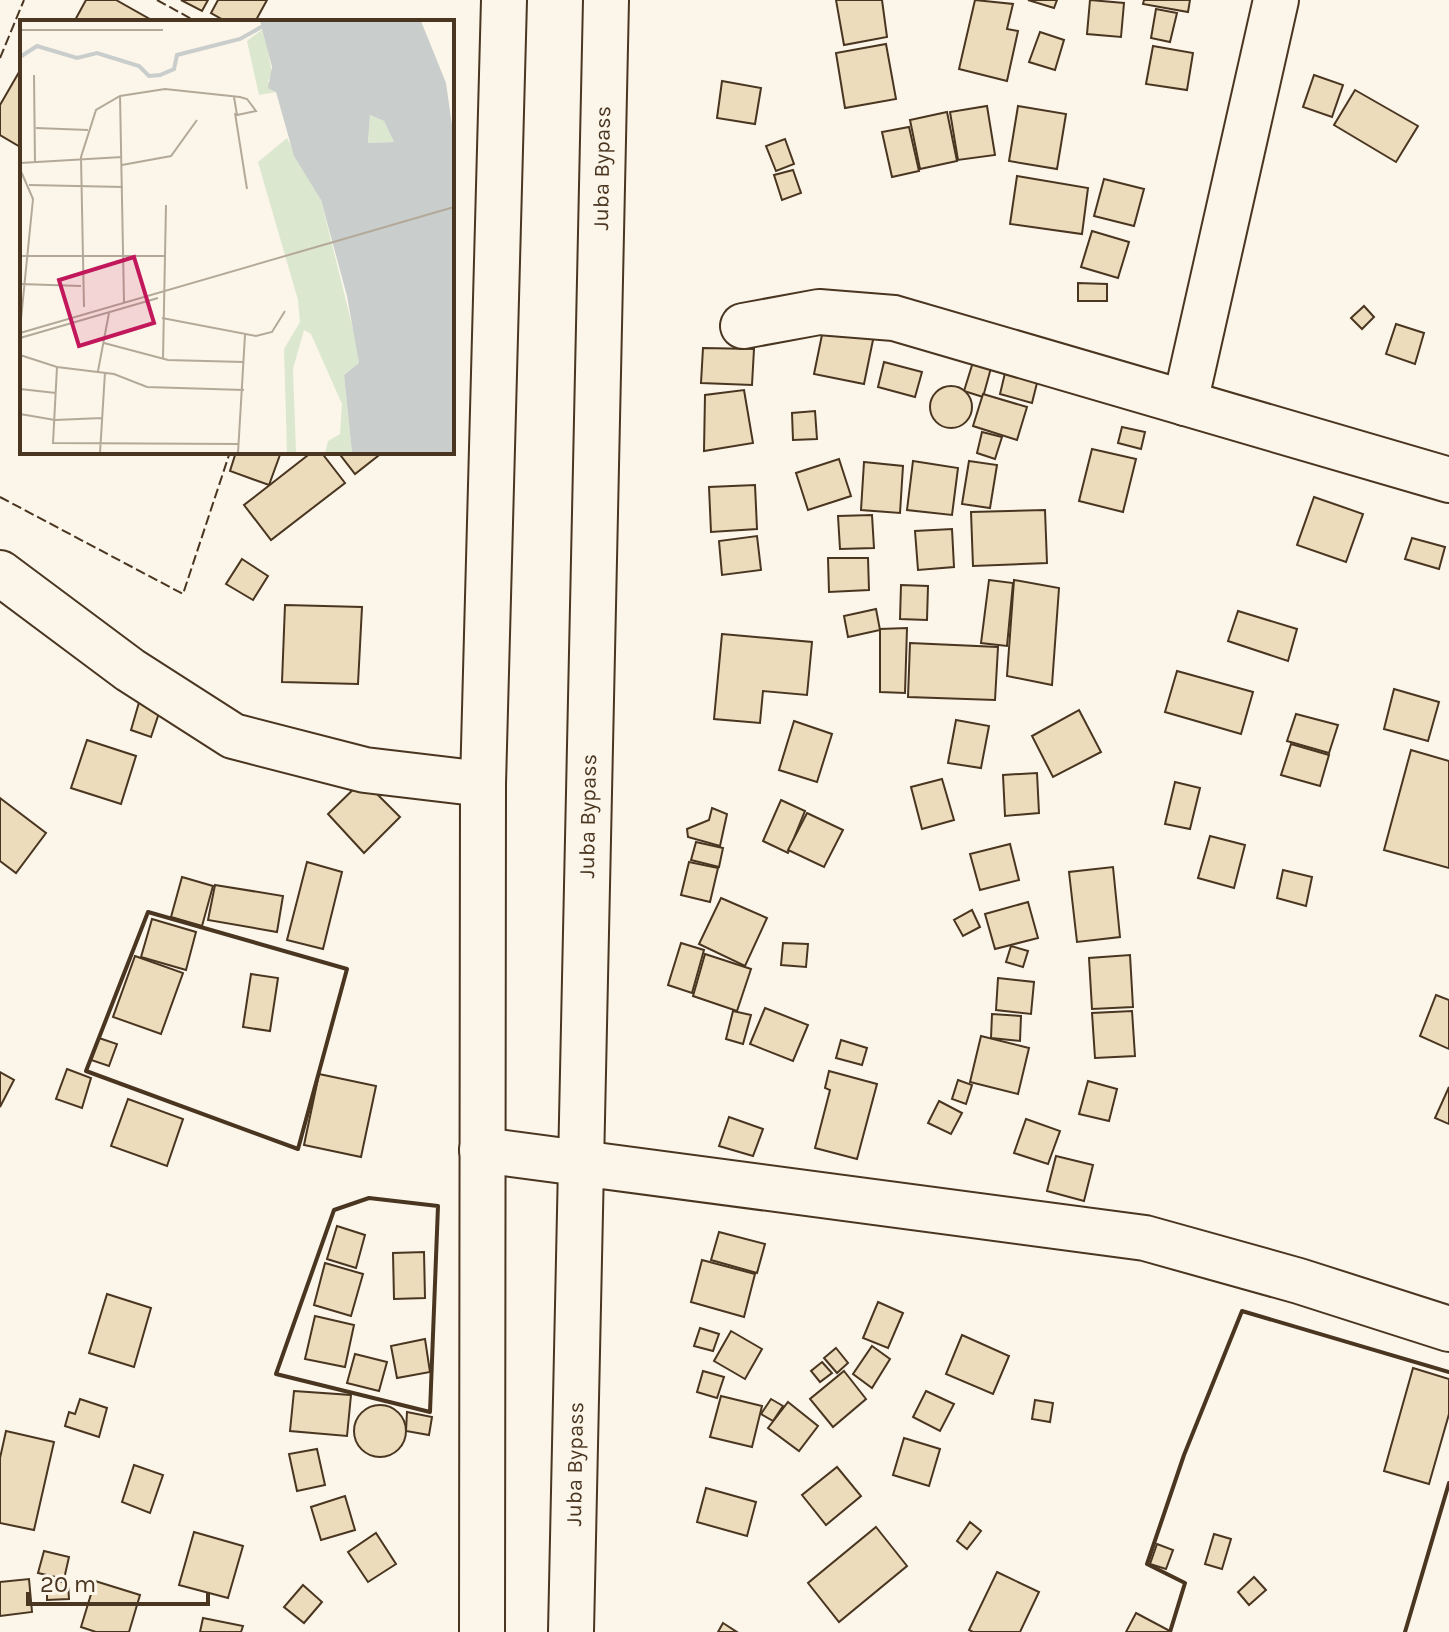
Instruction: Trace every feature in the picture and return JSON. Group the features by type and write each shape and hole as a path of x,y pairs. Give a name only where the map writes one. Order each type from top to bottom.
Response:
{"main road":[{"path":"482,1632 483,784 504,0"},
{"name":"Juba Bypass","path":"571,1632 606,0"},
{"path":"1185,403 1276,0"},
{"path":"743,326 819,312 894,318 1449,480"},
{"path":"0,573 130,670 233,736 365,770 483,784"},
{"path":"482,1150 1145,1238 1299,1281 1449,1329"}],"building":[{"path":"86,0 116,0 151,20 75,20"},
{"path":"181,0 208,0 202,11"},
{"path":"218,0 267,0 256,20 223,20 211,13"},
{"path":"836,0 882,0 887,37 844,45"},
{"path":"975,0 1013,4 1007,29 1018,31 1007,81 959,69"},
{"path":"1028,0 1057,0 1054,8"},
{"path":"1090,0 1124,3 1121,37 1087,34"},
{"path":"1144,0 1190,0 1188,12 1143,4"},
{"path":"1156,9 1177,13 1170,42 1151,38"},
{"path":"1040,32 1064,40 1055,70 1029,62"},
{"path":"886,44 896,99 845,108 836,53"},
{"path":"1153,46 1193,53 1187,90 1146,84"},
{"path":"20,70 20,147 0,135 0,105"},
{"path":"1314,75 1343,85 1332,117 1303,107"},
{"path":"722,81 761,88 755,124 717,118"},
{"path":"1355,90 1418,126 1396,162 1334,125"},
{"path":"987,106 995,155 958,160 950,112"},
{"path":"1018,106 1066,114 1057,169 1009,161"},
{"path":"947,112 957,161 920,169 910,120"},
{"path":"909,127 919,171 892,177 882,132"},
{"path":"785,139 794,164 776,171 766,146"},
{"path":"793,170 801,193 782,200 774,175"},
{"path":"1017,176 1088,188 1082,234 1010,224"},
{"path":"1104,179 1144,189 1134,226 1094,216"},
{"path":"1092,231 1129,242 1118,278 1081,267"},
{"path":"1078,283 1107,284 1107,301 1078,301"},
{"path":"1364,306 1374,317 1362,329 1351,318"},
{"path":"1396,324 1424,333 1415,364 1386,354"},
{"path":"824,325 874,335 864,384 814,374"},
{"path":"703,348 754,349 752,385 701,383"},
{"path":"884,362 922,372 915,397 878,387"},
{"path":"973,362 991,368 983,397 964,391"},
{"path":"1005,373 1037,383 1032,403 1000,394"},
{"path":"951,386 966,392 972,407 966,422 951,428 936,422 930,407 936,392"},
{"path":"744,390 753,443 704,451 705,395"},
{"path":"983,394 1027,407 1017,440 973,426"},
{"path":"815,411 817,439 793,440 792,413"},
{"path":"1122,427 1145,432 1141,449 1118,443"},
{"path":"982,432 1002,437 995,459 977,453"},
{"path":"1092,449 1136,459 1123,512 1079,501"},
{"path":"235,454 280,454 269,485 230,471"},
{"path":"309,454 323,454 345,483 271,540 244,505"},
{"path":"340,454 380,454 355,474"},
{"path":"839,459 851,496 808,510 796,473"},
{"path":"913,461 958,468 952,515 907,510"},
{"path":"969,461 997,465 990,508 962,504"},
{"path":"864,462 903,466 900,513 861,510"},
{"path":"755,485 757,529 711,532 709,487"},
{"path":"1314,497 1363,514 1346,562 1297,545"},
{"path":"1045,510 1047,563 973,566 971,512"},
{"path":"872,515 874,548 840,549 838,516"},
{"path":"952,529 954,567 918,570 915,531"},
{"path":"757,536 761,570 722,575 719,541"},
{"path":"1412,538 1445,547 1439,569 1405,559"},
{"path":"828,558 868,558 869,590 829,592"},
{"path":"242,559 268,576 253,600 226,584"},
{"path":"989,580 1013,583 1007,646 981,643"},
{"path":"1014,580 1059,588 1052,685 1007,676"},
{"path":"901,585 928,586 927,620 900,619"},
{"path":"285,605 362,607 358,684 282,682"},
{"path":"876,609 880,630 848,637 844,616"},
{"path":"1238,611 1297,629 1288,661 1228,641"},
{"path":"907,628 905,693 880,692 880,629"},
{"path":"722,634 812,642 807,695 763,691 760,723 714,719"},
{"path":"910,643 998,647 995,700 908,697"},
{"path":"1177,671 1253,692 1241,734 1165,712"},
{"path":"1394,689 1439,702 1428,741 1384,729"},
{"path":"140,699 161,707 151,737 131,730"},
{"path":"1079,710 1101,752 1053,777 1032,736"},
{"path":"1296,714 1338,725 1329,753 1287,741"},
{"path":"956,720 989,726 981,768 948,763"},
{"path":"794,721 832,734 817,782 779,770"},
{"path":"87,740 136,756 121,804 71,788"},
{"path":"1291,744 1329,755 1320,786 1281,775"},
{"path":"1411,750 1449,761 1449,868 1384,850"},
{"path":"1037,773 1039,813 1005,816 1003,775"},
{"path":"942,779 954,820 922,829 911,787"},
{"path":"363,780 400,817 364,853 328,814"},
{"path":"1175,782 1200,788 1190,829 1165,824"},
{"path":"0,798 46,833 16,873 0,861"},
{"path":"781,800 805,811 788,853 763,841"},
{"path":"712,808 727,814 720,846 688,837 687,829 709,820"},
{"path":"807,813 843,830 824,867 788,850"},
{"path":"1210,836 1245,845 1234,888 1198,878"},
{"path":"696,842 723,848 719,867 691,860"},
{"path":"1010,844 1019,880 980,890 970,854"},
{"path":"307,862 342,872 323,949 287,940"},
{"path":"689,862 718,868 710,902 681,895"},
{"path":"1113,867 1120,937 1077,942 1069,872"},
{"path":"1283,870 1312,877 1306,906 1277,898"},
{"path":"182,877 213,886 202,926 171,917"},
{"path":"215,885 283,896 277,932 208,920"},
{"path":"721,898 767,918 745,966 699,944"},
{"path":"1028,902 1038,938 995,949 985,914"},
{"path":"972,910 980,927 963,936 954,920"},
{"path":"152,919 196,932 186,970 141,957"},
{"path":"681,943 704,950 692,993 668,985"},
{"path":"783,943 808,944 806,967 781,965"},
{"path":"1011,946 1028,951 1023,967 1006,962"},
{"path":"705,954 751,969 737,1011 693,996"},
{"path":"1130,955 1133,1007 1092,1009 1089,958"},
{"path":"135,956 183,973 161,1034 113,1017"},
{"path":"251,974 278,978 270,1031 243,1027"},
{"path":"998,978 1034,982 1031,1014 996,1010"},
{"path":"1436,995 1449,1000 1449,1049 1420,1036"},
{"path":"765,1008 808,1025 793,1061 750,1044"},
{"path":"733,1011 751,1015 743,1044 726,1039"},
{"path":"1132,1011 1135,1056 1095,1058 1092,1013"},
{"path":"992,1014 1021,1016 1020,1041 991,1038"},
{"path":"981,1036 1029,1048 1018,1094 970,1082"},
{"path":"99,1038 117,1044 109,1066 91,1060"},
{"path":"841,1040 867,1048 862,1065 836,1058"},
{"path":"67,1069 91,1078 82,1108 56,1099"},
{"path":"829,1071 877,1084 857,1159 815,1148 830,1090 825,1088"},
{"path":"0,1072 14,1080 0,1107"},
{"path":"319,1074 376,1086 361,1157 304,1145"},
{"path":"958,1080 972,1085 966,1104 952,1099"},
{"path":"1088,1081 1117,1089 1109,1121 1079,1114"},
{"path":"1449,1087 1449,1124 1435,1118"},
{"path":"128,1099 183,1119 167,1166 111,1146"},
{"path":"939,1101 962,1113 951,1134 928,1123"},
{"path":"729,1117 763,1129 753,1156 719,1146"},
{"path":"1026,1119 1060,1131 1048,1164 1014,1153"},
{"path":"1056,1156 1093,1165 1084,1201 1047,1191"},
{"path":"337,1226 365,1235 356,1268 327,1259"},
{"path":"719,1232 765,1244 757,1273 711,1260"},
{"path":"424,1252 425,1298 394,1299 393,1253"},
{"path":"702,1260 755,1274 744,1317 691,1302"},
{"path":"325,1263 363,1274 351,1316 314,1305"},
{"path":"107,1294 151,1308 134,1367 89,1353"},
{"path":"878,1302 903,1313 888,1348 863,1338"},
{"path":"315,1316 354,1325 345,1367 305,1359"},
{"path":"700,1328 719,1334 713,1351 694,1346"},
{"path":"731,1331 762,1349 745,1379 714,1361"},
{"path":"962,1335 1009,1356 993,1394 946,1374"},
{"path":"425,1339 430,1372 397,1378 391,1346"},
{"path":"872,1346 890,1359 872,1388 853,1374"},
{"path":"836,1348 848,1363 837,1373 824,1358"},
{"path":"355,1354 387,1362 379,1391 347,1383"},
{"path":"822,1362 832,1373 820,1382 811,1371"},
{"path":"1413,1368 1449,1379 1449,1414 1429,1484 1384,1471"},
{"path":"703,1371 724,1377 717,1398 697,1392"},
{"path":"844,1371 866,1399 833,1427 810,1399"},
{"path":"294,1391 351,1395 347,1436 290,1431"},
{"path":"926,1391 954,1404 940,1431 913,1417"},
{"path":"721,1396 762,1406 752,1447 710,1437"},
{"path":"80,1399 107,1408 99,1437 65,1426 69,1412 75,1414"},
{"path":"771,1399 783,1406 773,1421 761,1414"},
{"path":"1035,1400 1053,1403 1050,1422 1032,1419"},
{"path":"788,1402 818,1426 799,1451 768,1428"},
{"path":"380,1405 399,1412 406,1431 399,1450 380,1457 361,1450 354,1431 361,1412"},
{"path":"407,1412 432,1417 429,1435 406,1431"},
{"path":"6,1431 54,1442 34,1530 0,1523 0,1458"},
{"path":"904,1438 940,1449 929,1486 893,1475"},
{"path":"317,1449 325,1485 297,1491 289,1454"},
{"path":"134,1465 163,1475 150,1513 122,1502"},
{"path":"837,1467 861,1496 826,1525 802,1495"},
{"path":"706,1488 756,1502 747,1536 697,1522"},
{"path":"345,1496 355,1530 321,1540 311,1507"},
{"path":"970,1522 981,1531 967,1549 957,1541"},
{"path":"876,1527 907,1566 839,1622 808,1583"},
{"path":"194,1532 243,1546 228,1598 179,1585"},
{"path":"376,1533 396,1564 368,1582 348,1552"},
{"path":"1214,1534 1231,1539 1222,1569 1205,1564"},
{"path":"1157,1544 1173,1550 1166,1569 1150,1564"},
{"path":"44,1551 69,1557 64,1579 38,1573"},
{"path":"997,1572 1039,1592 1020,1632 973,1632 969,1630"},
{"path":"1254,1577 1266,1590 1249,1605 1238,1592"},
{"path":"29,1579 32,1612 0,1616 0,1582"},
{"path":"95,1581 140,1595 129,1632 96,1632 81,1627"},
{"path":"47,1582 68,1582 69,1599 47,1600"},
{"path":"303,1585 322,1602 304,1623 284,1607"},
{"path":"1136,1613 1170,1631 1126,1632"},
{"path":"203,1618 243,1626 241,1632 200,1632"},
{"path":"723,1623 737,1632 718,1632"}],"fence":[{"path":"0,58 24,0"},
{"path":"157,0 193,20"},
{"path":"0,497 183,594 229,454"}],"wall":[{"path":"148,912 347,969 298,1149 86,1071 148,912"},
{"path":"369,1198 438,1206 430,1412 276,1374 334,1210 369,1198"},
{"path":"1170,1632 1185,1583 1147,1564 1184,1455 1242,1311 1449,1372"},
{"path":"1405,1632 1449,1483"}]}
